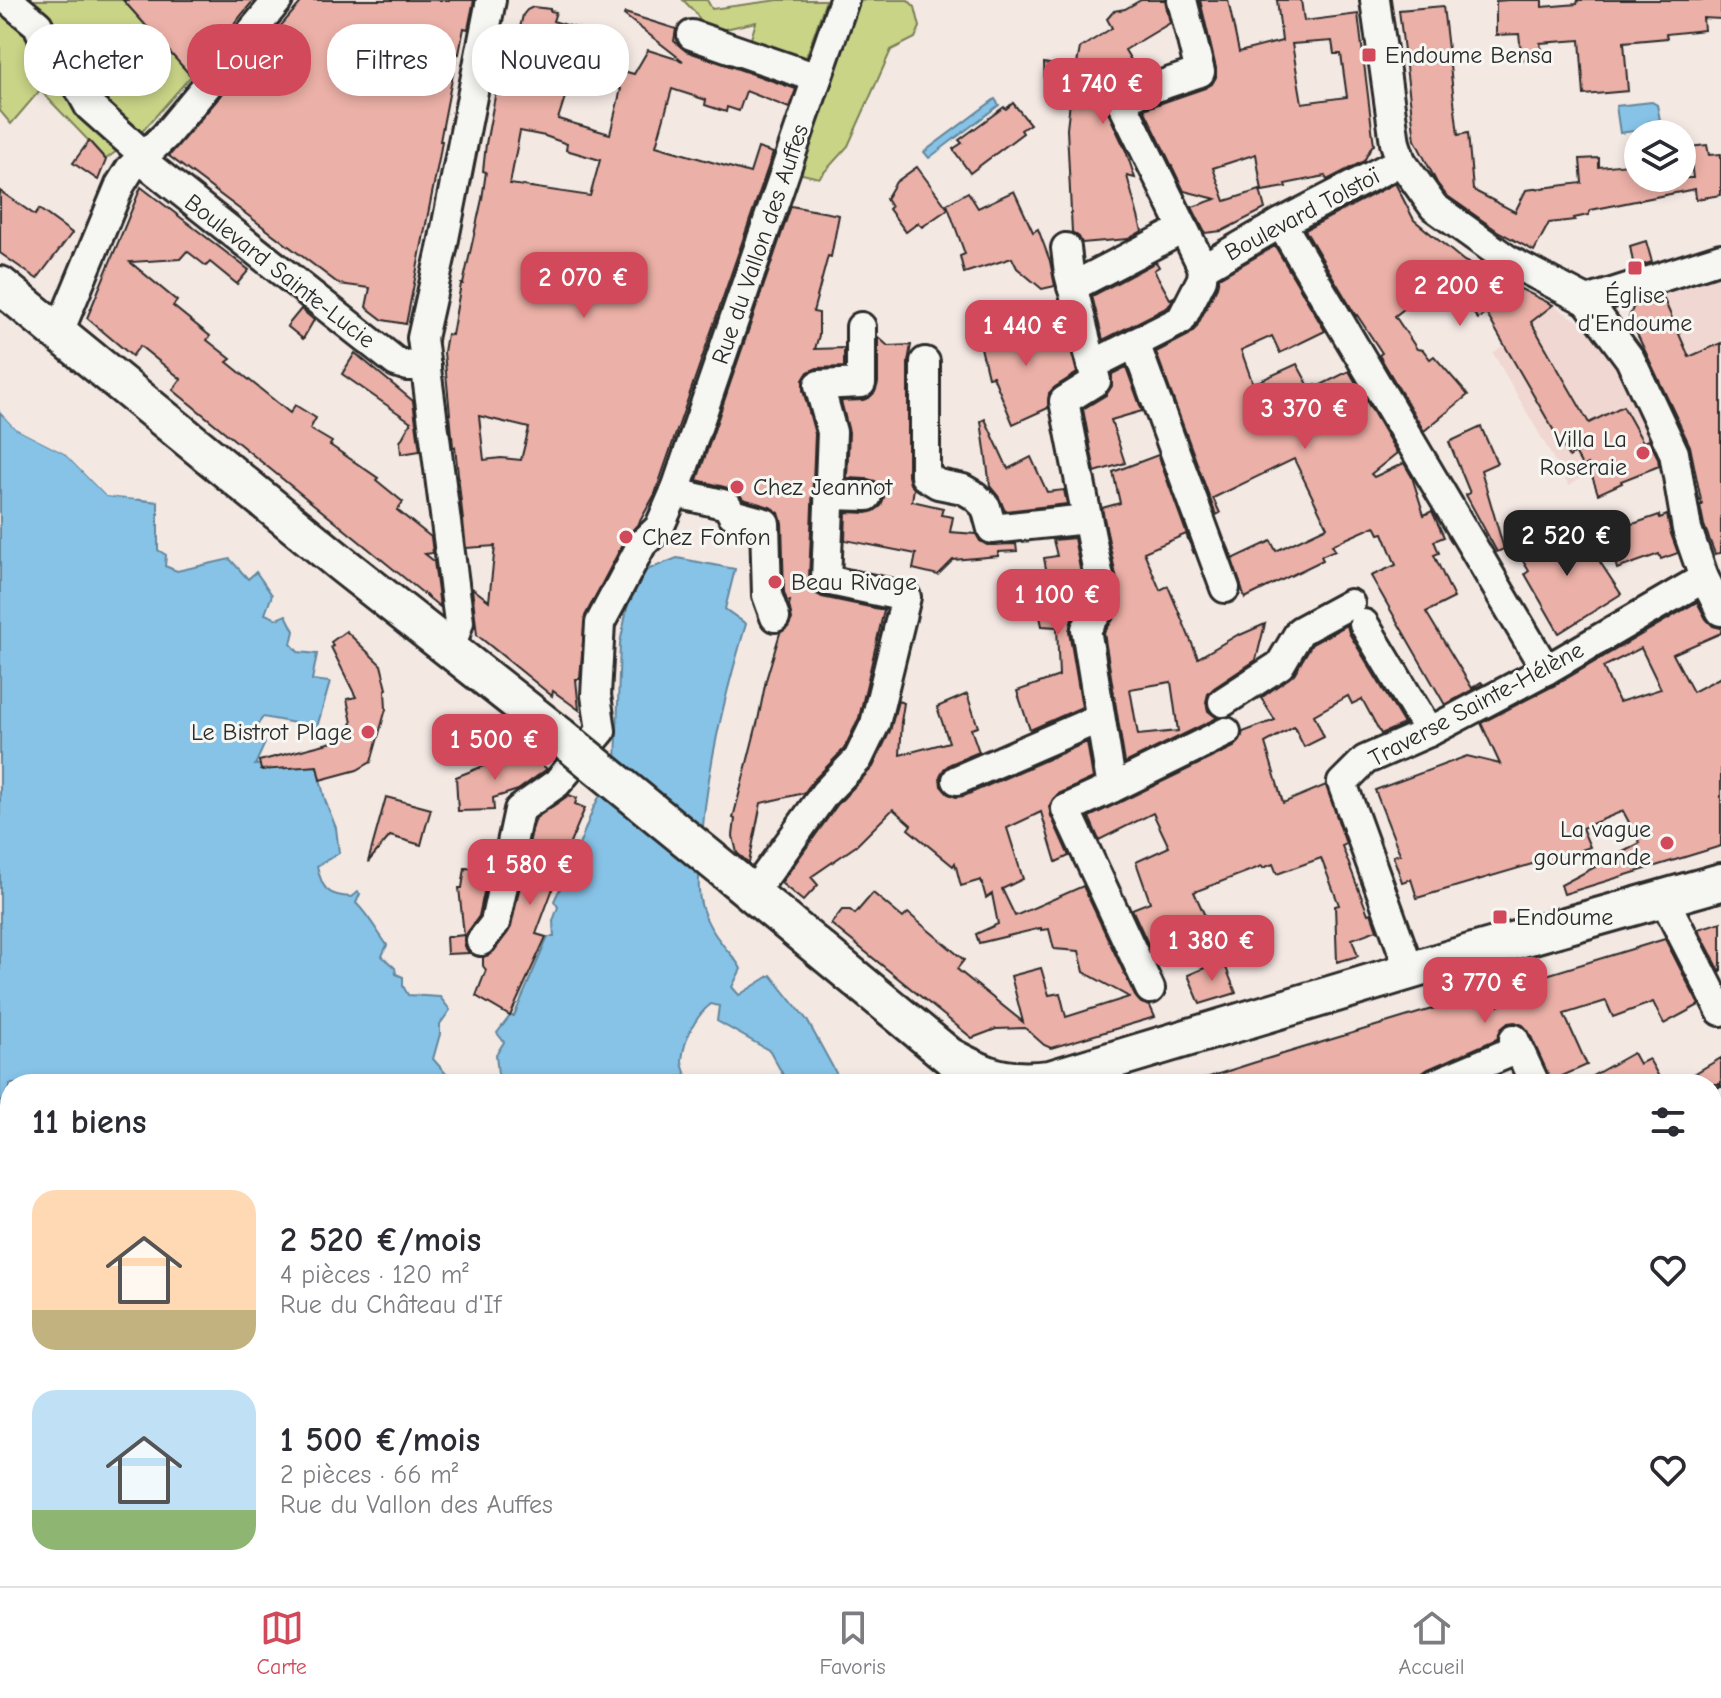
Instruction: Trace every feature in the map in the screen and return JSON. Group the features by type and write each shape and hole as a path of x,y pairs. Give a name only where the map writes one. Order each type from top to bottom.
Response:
{"main road":[{"path":"0,285 343,565 560,736 970,1074"},
{"path":"1071,1074 1473,952 1721,882"}],"street":[{"name":"Boulevard Sainte-Lucie","path":"8,0 38,25 47,48 66,68 89,106 142,157 396,362 426,366"},
{"path":"59,332 120,185 130,169 165,136 278,0"},
{"path":"450,650 459,622 422,338 491,0"},
{"name":"Rue du Vallon des Auffes","path":"481,941 495,923 519,810 557,783 601,731 596,695 600,623 642,544 659,528 676,489 844,0"},
{"path":"1092,365 1181,320 1202,279 1203,268 1120,99 1200,72 1182,0"},
{"path":"1387,0 1375,0 1395,143 1401,161 1434,207 1508,260 1587,301 1630,359 1674,453 1687,529 1704,578 1721,611"},
{"path":"692,35 817,78"},
{"name":"Boulevard Tolstoï","path":"1203,268 1281,223 1401,161"},
{"path":"1281,223 1546,670"},
{"path":"1072,287 1183,229"},
{"path":"1066,248 1072,287 1096,381 1064,401 1104,603 1086,629 1112,788"},
{"path":"1587,301 1721,258"},
{"path":"743,886 858,759 875,724 906,597 826,580 832,432 819,385 861,383 861,327"},
{"path":"1135,343 1225,588"},
{"path":"925,362 925,476 938,484 963,489 975,496 986,507 992,529 1087,519"},
{"path":"676,489 689,496 727,505 732,514 765,523 767,595 775,617"},
{"path":"829,495 867,496"},
{"name":"Traverse Sainte-Hélène","path":"1410,971 1342,783 1365,760 1429,732 1546,670 1704,578"},
{"path":"1223,702 1280,665 1300,631 1357,614 1429,732"},
{"path":"957,780 1100,718"},
{"path":"1150,989 1066,809 1226,732"},
{"path":"1664,899 1721,1011"},
{"path":"1473,952 1491,990"},
{"path":"1455,1074 1516,1044 1530,1074"}],"shaded area":[{"path":"1721,270 1721,425 1685,444 1629,317 1638,297"},
{"path":"1553,305 1584,325 1602,342 1627,384 1652,439 1590,468 1569,486 1493,353"}],"green space":[{"path":"0,0 123,0 144,24 24,24 24,96 35,96 11,124 0,111"},
{"path":"683,0 707,0 712,9 778,0 826,0 804,63 749,45 756,22 707,33 695,12"},
{"path":"865,0 908,0 915,7 920,27 915,38 891,50 848,146 819,178 798,173 856,3"},
{"path":"171,54 187,72 187,81 140,134 106,159 46,96 171,96"}],"water":[{"path":"995,99 999,105 929,158 924,152"},
{"path":"1652,102 1657,105 1660,120 1624,120 1624,132 1620,133 1616,106"},
{"path":"0,412 15,428 64,453 106,496 158,502 158,550 166,555 165,566 177,571 230,559 248,579 256,572 272,595 265,614 277,619 286,615 294,631 291,644 298,652 317,654 312,680 330,682 317,727 263,717 256,727 265,743 255,765 272,763 279,768 317,766 336,828 339,853 317,866 324,886 331,893 344,896 352,897 358,892 356,903 387,945 382,956 395,968 396,974 403,977 403,986 408,995 440,997 450,1010 440,1024 433,1059 446,1074 0,1074"},
{"path":"677,558 735,569 725,609 746,624 711,766 703,824 699,894 713,932 741,969 732,987 739,995 771,975 807,1020 837,1074 783,1074 770,1051 717,1021 719,1006 711,1004 695,1022 685,1044 682,1063 686,1074 498,1074 496,1055 504,1042 497,1033 510,1016 514,1016 548,937 554,937 553,921 558,907 554,901 565,878 580,870 576,853 593,809 616,764 620,643 634,575"}],"pier":[{"path":"0,408 17,425 66,450 108,493 139,496 136,499 106,496 64,453 15,428"}],"building":[{"path":"123,0 254,0 234,24 187,24 187,72 171,54 171,24 144,24"},
{"path":"303,0 474,0 468,29 464,28 456,58 456,24 327,24 327,96 449,96 406,324 383,320 366,307 370,288 339,284 169,156 221,96 311,96 311,24 282,24"},
{"path":"1141,0 1165,0 1170,23 1125,50 1131,60 1128,61 1133,77 1107,88 1103,98 1135,178 1127,176 1142,231 1128,239 1082,243 1072,232 1067,129 1071,92 1045,86 1044,63 1076,69 1080,48 1112,28 1107,19 1114,11"},
{"path":"1200,0 1228,0 1239,52 1282,41 1277,0 1301,0 1304,21 1358,14 1374,145 1364,161 1327,180 1325,176 1262,191 1256,154 1213,168 1225,201 1260,190 1265,209 1222,231 1205,233 1192,207 1216,199 1184,191 1144,109 1205,88 1216,77","holes":["1332,41 1334,54 1341,54 1347,97 1302,103 1292,44"]},
{"path":"1542,0 1542,7 1577,4 1578,0 1721,0 1721,19 1703,18 1704,30 1666,34 1667,38 1624,42 1628,91 1584,95 1580,40 1540,43 1542,57 1522,60 1519,34 1496,35 1496,1"},
{"path":"1443,6 1458,135 1468,133 1473,190 1515,212 1526,190 1582,183 1580,159 1599,158 1599,167 1624,164 1624,192 1680,192 1591,210 1588,215 1575,220 1549,223 1534,251 1499,232 1446,195 1415,140 1399,10"},
{"path":"533,7 550,9 556,12 553,21 563,24 521,24 523,15"},
{"path":"625,13 676,29 674,41 686,51 796,89 789,108 746,91 739,111 727,107 726,112 705,105 706,100 672,89 656,146 750,173 758,148 773,153 655,494 639,523 627,536 585,616 580,679 576,679 579,710 553,691 552,696 477,635 472,588 489,601 495,546 466,548 444,352 447,334 452,335 482,199 486,144 495,96 565,96 558,119 610,134 619,96 629,96 629,73 634,74 648,50 683,61","holes":["520,131 545,136 567,144 566,150 600,160 590,196 510,184","479,416 529,428 521,460 484,460"]},
{"path":"1013,103 1030,124 1021,130 1023,133 970,173 953,149 962,143 959,140"},
{"path":"89,141 106,160 98,180 73,163"},
{"path":"1707,145 1709,155 1721,154 1721,195 1696,199 1696,146"},
{"path":"917,167 948,209 922,227 918,223 906,232 889,209 891,207 886,199 896,182"},
{"path":"1395,183 1414,220 1464,261 1553,305 1531,322 1589,423 1623,406 1643,442 1649,440 1659,466 1598,494 1588,464 1583,467 1575,453 1569,457 1486,313 1478,319 1448,283 1435,293 1431,288 1395,316 1417,349 1423,350 1430,359 1434,356 1468,395 1424,431 1379,355 1382,353 1356,316 1305,230"},
{"path":"141,187 249,270 237,284 210,262 206,266 187,251 180,259 130,262 177,301 173,306 210,336 207,340 231,359 227,362 290,413 295,405 316,418 310,429 378,478 376,480 403,502 397,510 431,537 433,553 425,554 434,561 440,607 173,390 181,379 140,346 132,356 87,318"},
{"path":"0,191 35,215 39,209 72,233 37,279 0,253"},
{"path":"1014,191 1033,232 1038,229 1055,286 1042,289 1017,268 1012,258 964,273 960,256 965,254 947,204 968,192 978,208"},
{"path":"791,206 839,215 831,257 828,256 813,312 819,313 819,335 815,349 844,348 844,367 817,368 808,372 803,380 815,434 810,586 822,597 884,610 859,718 844,749 804,793 761,803 749,863 737,853 733,818 766,680 780,633 792,619 790,601 787,601 784,592 782,523 779,513 770,507 743,499 732,489 697,480"},
{"path":"1646,241 1652,262 1634,268 1630,246"},
{"path":"1275,246 1325,331 1280,353 1272,336 1241,350 1253,384 1297,364 1310,388 1349,371 1397,453 1371,474 1374,477 1404,463 1412,477 1424,515 1432,511 1444,537 1434,541 1439,553 1434,555 1454,598 1426,612 1472,688 1481,682 1483,684 1445,705 1371,576 1396,565 1383,533 1379,534 1375,526 1332,545 1335,550 1321,556 1323,560 1245,598 1226,542 1233,559 1271,541 1276,551 1327,527 1294,459 1213,498 1220,513 1216,515 1156,352 1189,335 1196,328 1219,278"},
{"path":"1156,262 1159,267 1154,270 1170,299 1174,297 1168,307 1103,340 1092,296"},
{"path":"1662,295 1689,357 1721,343 1721,553 1715,554 1704,525 1690,446 1629,317 1635,303"},
{"path":"301,309 314,320 303,339 287,326"},
{"path":"1036,311 1054,353 1070,346 1077,373 1049,393 1048,408 1013,424 993,376 988,377 979,339 1004,336 1024,328 1020,318"},
{"path":"878,337 888,346 911,345 908,362 908,476 914,488 912,501 943,508 941,515 953,517 950,532 976,534 987,545 1016,544 1017,551 953,560 938,575 913,569 916,554 845,540 846,512 874,511 881,506 884,497 875,481 847,478 849,432 841,401 863,400 875,392 878,383"},
{"path":"355,353 413,401 420,451 401,454 400,442 411,422 342,374"},
{"path":"1126,367 1142,411 1111,420 1125,463 1095,472 1083,409 1106,395 1112,386 1112,374"},
{"path":"985,419 1008,469 1031,457 1047,492 1064,490 1067,504 1005,511 990,486 981,421"},
{"path":"1481,427 1497,463 1481,470 1504,549 1497,552 1466,495 1470,493 1449,442"},
{"path":"1158,455 1194,554 1186,534 1144,552 1160,590 1168,586 1198,658 1239,634 1265,624 1256,660 1208,694 1208,711 1217,718 1125,763 1104,633 1118,612 1121,600 1102,508 1120,503 1113,472","holes":["1171,682 1178,731 1138,735 1130,689"]},
{"path":"1659,515 1660,518 1667,515 1678,553 1661,559 1659,554 1617,569 1606,528"},
{"path":"1581,533 1621,594 1559,633 1525,574 1529,571 1513,545"},
{"path":"1074,538 1086,599 1072,619 1069,631 1082,707 1030,730 1017,691 1059,676 1057,627 1042,626 1034,588 1049,585 1044,558 1057,556 1053,540"},
{"path":"1697,602 1706,619 1713,626 1721,628 1721,633 1673,654 1693,692 1721,677 1721,846 1564,894 1561,885 1640,843 1623,811 1582,828 1590,847 1540,865 1539,862 1417,898 1411,879 1402,882 1393,856 1400,854 1375,790 1467,756 1500,764 1481,723 1555,685","holes":["1641,648 1661,689 1619,702 1603,667"]},
{"path":"1347,625 1404,724 1381,734 1362,699 1352,704 1348,696 1314,715 1324,737 1304,747 1294,727 1265,743 1283,803 1326,785 1346,844 1342,846 1377,930 1352,939 1358,956 1337,962 1335,906 1339,905 1321,858 1277,874 1273,864 1194,892 1206,918 1172,931 1171,927 1155,959 1132,909 1150,902 1136,862 1169,847 1153,813 1099,840 1089,817 1234,747 1243,732 1275,720 1261,698 1294,674 1312,644"},
{"path":"346,631 381,665 387,689 386,709 371,762 357,770 320,780 317,766 261,770 259,761 340,740 352,723 347,699 356,697 331,647 331,642"},
{"path":"967,694 978,727 971,729 979,752 944,769 940,777 941,786 948,794 964,796 1087,742 1093,778 1058,794 1049,807 1069,856 1056,862 1041,812 1007,828 1023,879 1002,889 1015,916 1083,886 1135,996 1141,1003 1150,1006 1155,1017 1051,1048 1025,1028 996,1029 972,1038 831,924 842,910 855,914 873,893 903,918 908,913 964,960 957,969 1023,1022 1011,976 1041,968 1049,995 1060,993 1066,1017 1129,997 1084,972 1079,951 1054,949 1049,929 1041,928 979,943 976,934 998,924 992,894 986,898 981,880 961,886 955,863 953,866 908,829 911,825 893,809 856,846 811,877 818,885 803,901 781,883 838,804 873,767 890,731 898,701 904,703 900,755 949,742 937,707"},
{"path":"506,757 532,757 547,769 518,790 493,798 494,810 458,811 456,777"},
{"path":"569,795 577,798 575,804 585,808 536,934 546,937 510,1016 476,996 486,970 483,957 494,951 511,927 536,818"},
{"path":"386,797 431,809 421,845 390,836 368,862"},
{"path":"465,868 489,869 479,916 464,938 469,953 447,954 446,937 464,935 459,888 462,888"},
{"path":"1721,922 1721,973 1698,929"},
{"path":"1665,939 1699,1005 1664,1024 1653,1002 1613,1017 1606,1001 1564,1014 1587,1065 1567,1074 1548,1074 1529,1032 1515,1022 1501,1029 1497,1039 1421,1074 1219,1074 1475,996 1482,1004 1498,1006 1505,999 1507,987"},
{"path":"1223,960 1236,993 1200,1004 1188,975"},
{"path":"1633,1053 1639,1064 1649,1059 1657,1074 1596,1074"},
{"path":"1721,1058 1721,1074 1694,1074"}],"place":[{"name":"Endoume Bensa","path":"1369,55"},
{"name":"Église d'Endoume","path":"1635,268"},
{"name":"Villa La Roseraie","path":"1643,453"},
{"name":"Chez Jeannot","path":"737,487"},
{"name":"Chez Fonfon","path":"626,537"},
{"name":"Beau Rivage","path":"775,582"},
{"name":"Le Bistrot Plage","path":"368,732"},
{"name":"La vague gourmande","path":"1667,843"},
{"name":"Endoume","path":"1500,917"}]}
